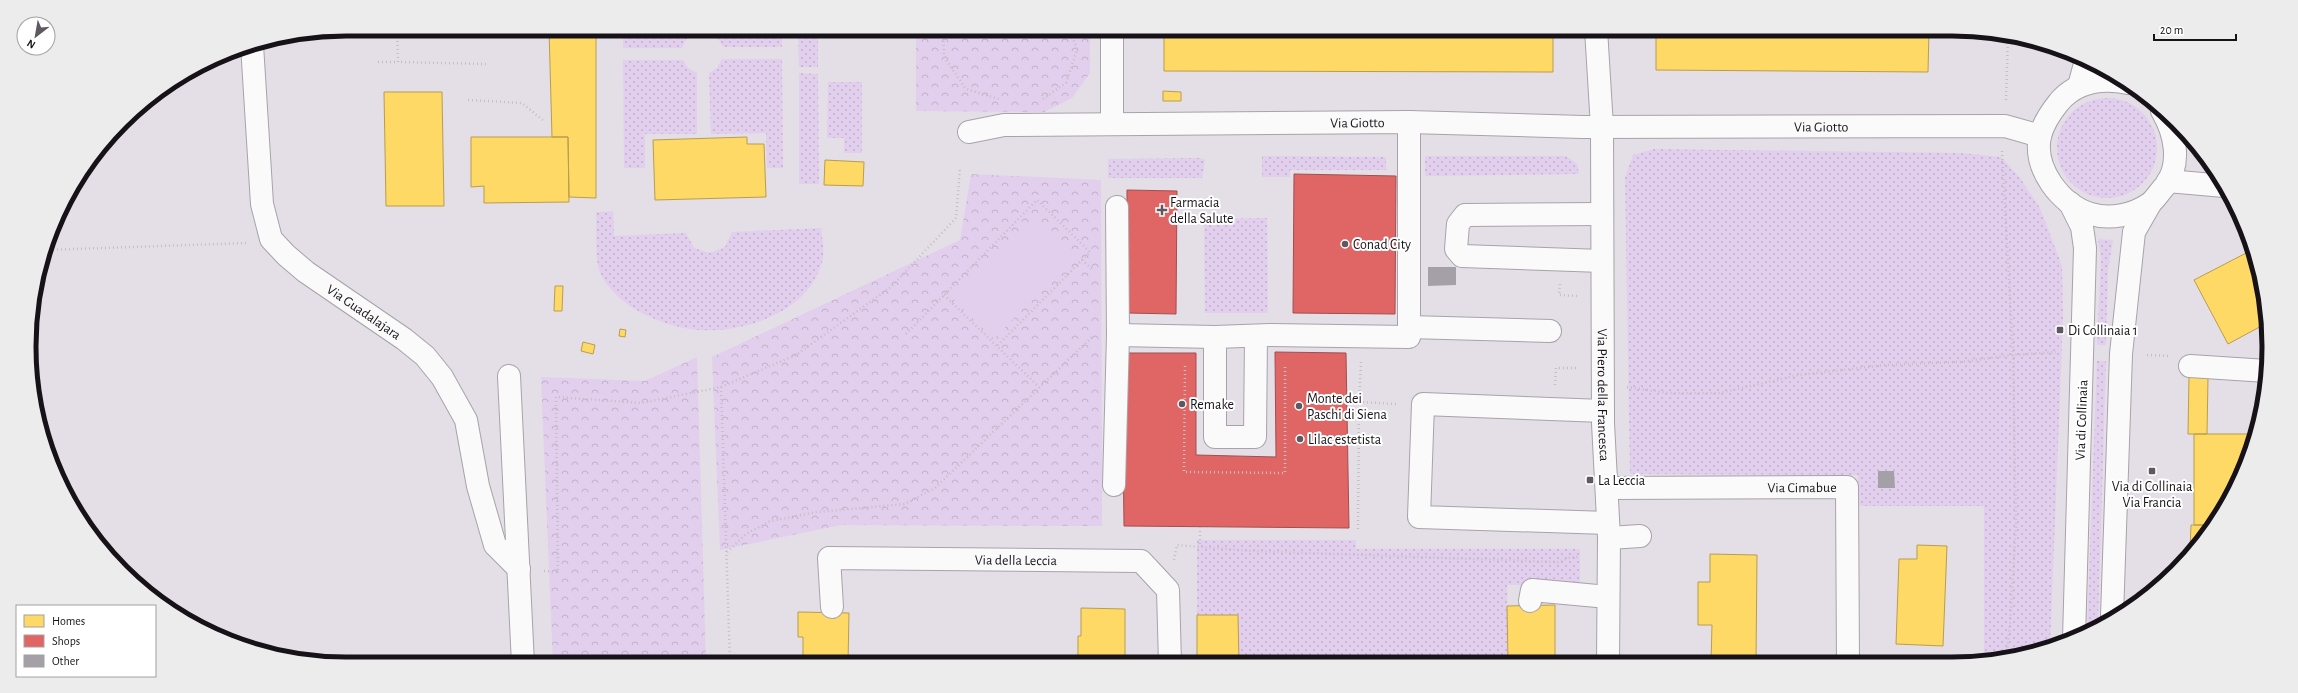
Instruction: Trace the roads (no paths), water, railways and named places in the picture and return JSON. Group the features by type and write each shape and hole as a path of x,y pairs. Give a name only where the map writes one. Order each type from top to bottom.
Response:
{"street":[{"path":"1112,36 1112,124"},
{"path":"1596,36 1602,127"},
{"name":"Via Guadalajara","path":"252,51 262,204 271,239 286,255 306,272 404,338 425,356 442,377 466,420 478,486 495,545 519,569"},
{"path":"2079,86 2084,66"},
{"path":"2110,80 2096,80 2079,86 2063,98 2050,114 2040,136 2040,158 2045,174 2053,186 2070,203 2090,214 2112,217 2127,214 2150,204"},
{"name":"Via Giotto","path":"969,132 1004,112 1112,124 1409,122 1602,127 2005,126 2040,136"},
{"path":"1118,335 1216,337 1409,337 1409,122"},
{"name":"Via Piero della Francesca","path":"1602,127 1603,411 1608,531 1608,657"},
{"path":"2112,612 2121,354 2134,232 2150,204 2168,181 2174,160 2175,141 2171,127"},
{"path":"2168,181 2217,185"},
{"name":"Via di Collinaia","path":"2070,203 2082,227 2085,248 2074,631"},
{"path":"1114,485 1118,335 1117,207"},
{"path":"1602,214 1465,215 1458,224 1456,249 1462,256 1602,261"},
{"path":"1409,327 1550,331"},
{"path":"1216,337 1215,437 1255,437 1256,336"},
{"path":"2190,366 2261,371"},
{"path":"509,376 523,657"},
{"path":"1603,411 1423,404 1419,517 1608,531 1640,536"},
{"name":"Via Cimabue","path":"1607,488 1847,487 1848,657"},
{"name":"Via della Leccia","path":"832,608 829,558 1141,562 1168,590 1170,657"},
{"path":"1530,601 1532,590 1608,597"}],"place":[{"name":"Farmacia della Salute","path":"1162,210"},
{"name":"Conad City","path":"1345,244"},
{"name":"Di Collinaia 1","path":"2060,330"},
{"name":"Remake","path":"1182,404"},
{"name":"Monte dei Paschi di Siena","path":"1299,406"},
{"name":"Lilac estetista","path":"1300,439"},
{"name":"Via di Collinaia Via Francia","path":"2152,471"},
{"name":"La Leccia","path":"1590,480"}]}
